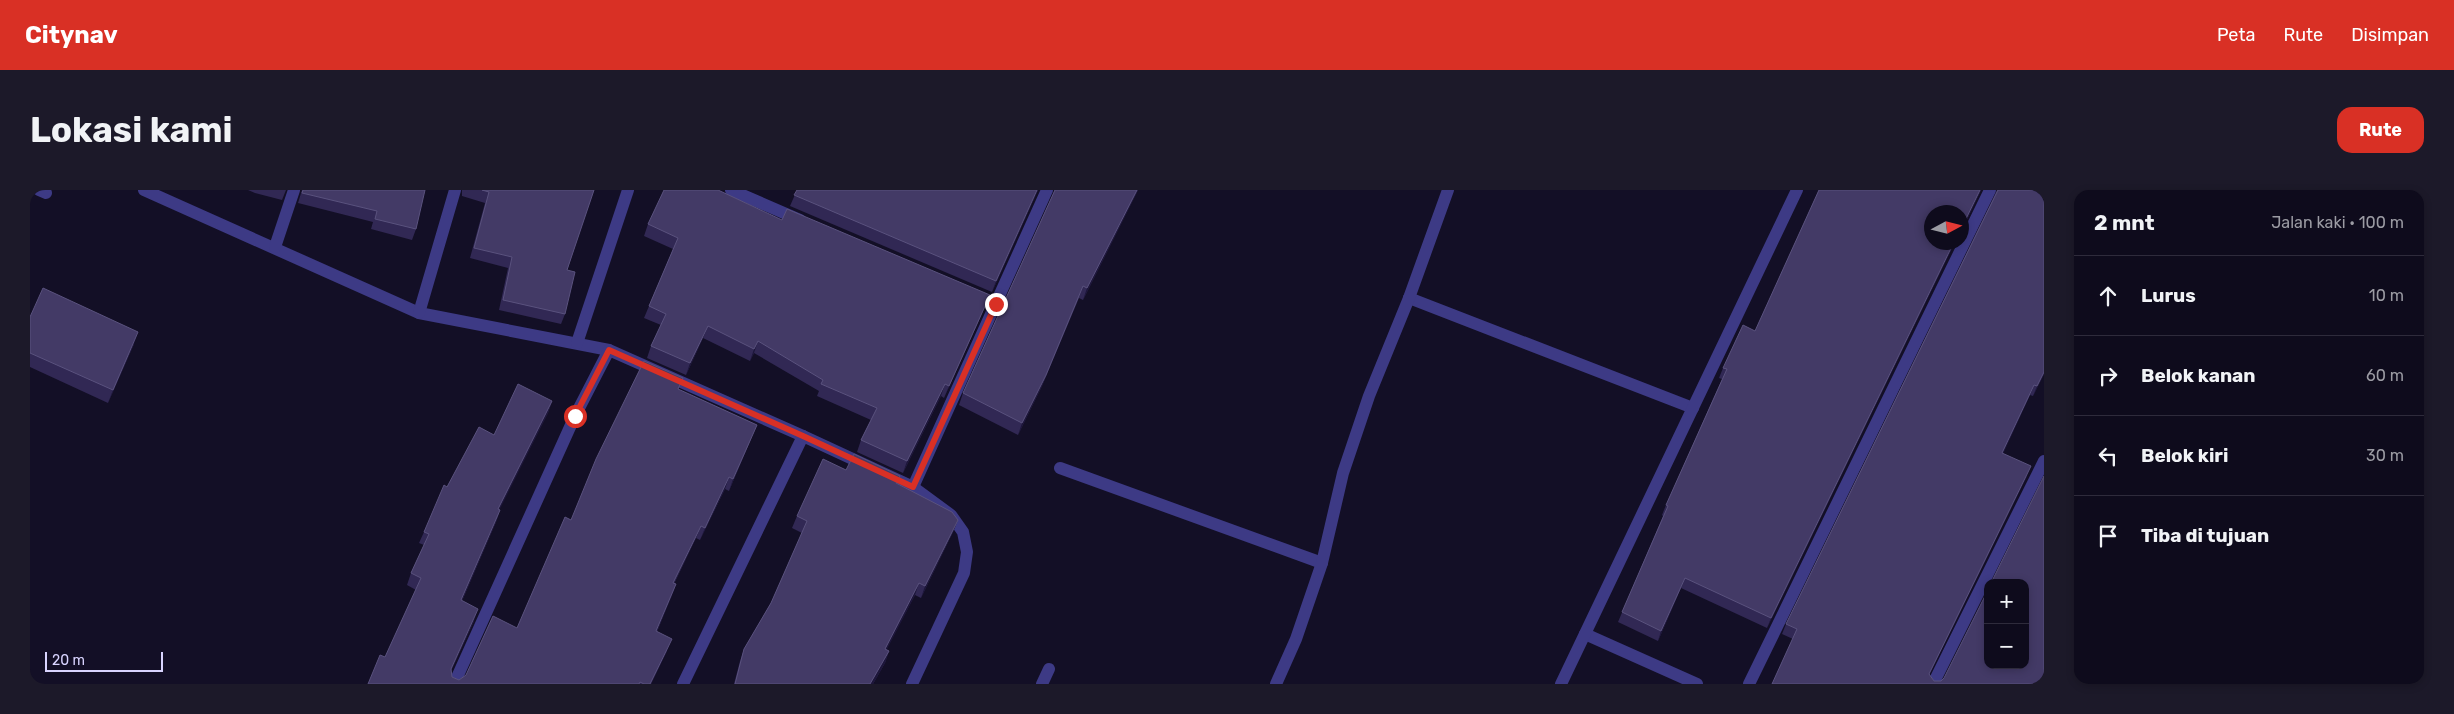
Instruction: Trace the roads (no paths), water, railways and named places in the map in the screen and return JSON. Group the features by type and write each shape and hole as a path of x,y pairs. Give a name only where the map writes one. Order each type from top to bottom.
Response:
{"street":[{"path":"144,190 419,313 609,350 913,487 951,514 962,532 967,552 964,573 912,684"},
{"path":"275,247 294,190"},
{"path":"419,313 456,190"},
{"path":"577,343 628,190"},
{"path":"731,190 813,225"},
{"path":"913,487 991,302 1047,190"},
{"path":"1276,684 1296,640 1322,563 1343,473 1369,396 1409,298 1448,190"},
{"path":"1561,684 1798,190"},
{"path":"1749,684 1990,190"},
{"path":"1409,298 1693,408"},
{"path":"454,684 575,416 609,350"},
{"path":"683,684 803,436"},
{"path":"1933,684 2044,461"},
{"path":"1060,468 1322,563"},
{"path":"1585,634 1697,684"},
{"path":"1042,684 1049,669"}]}
